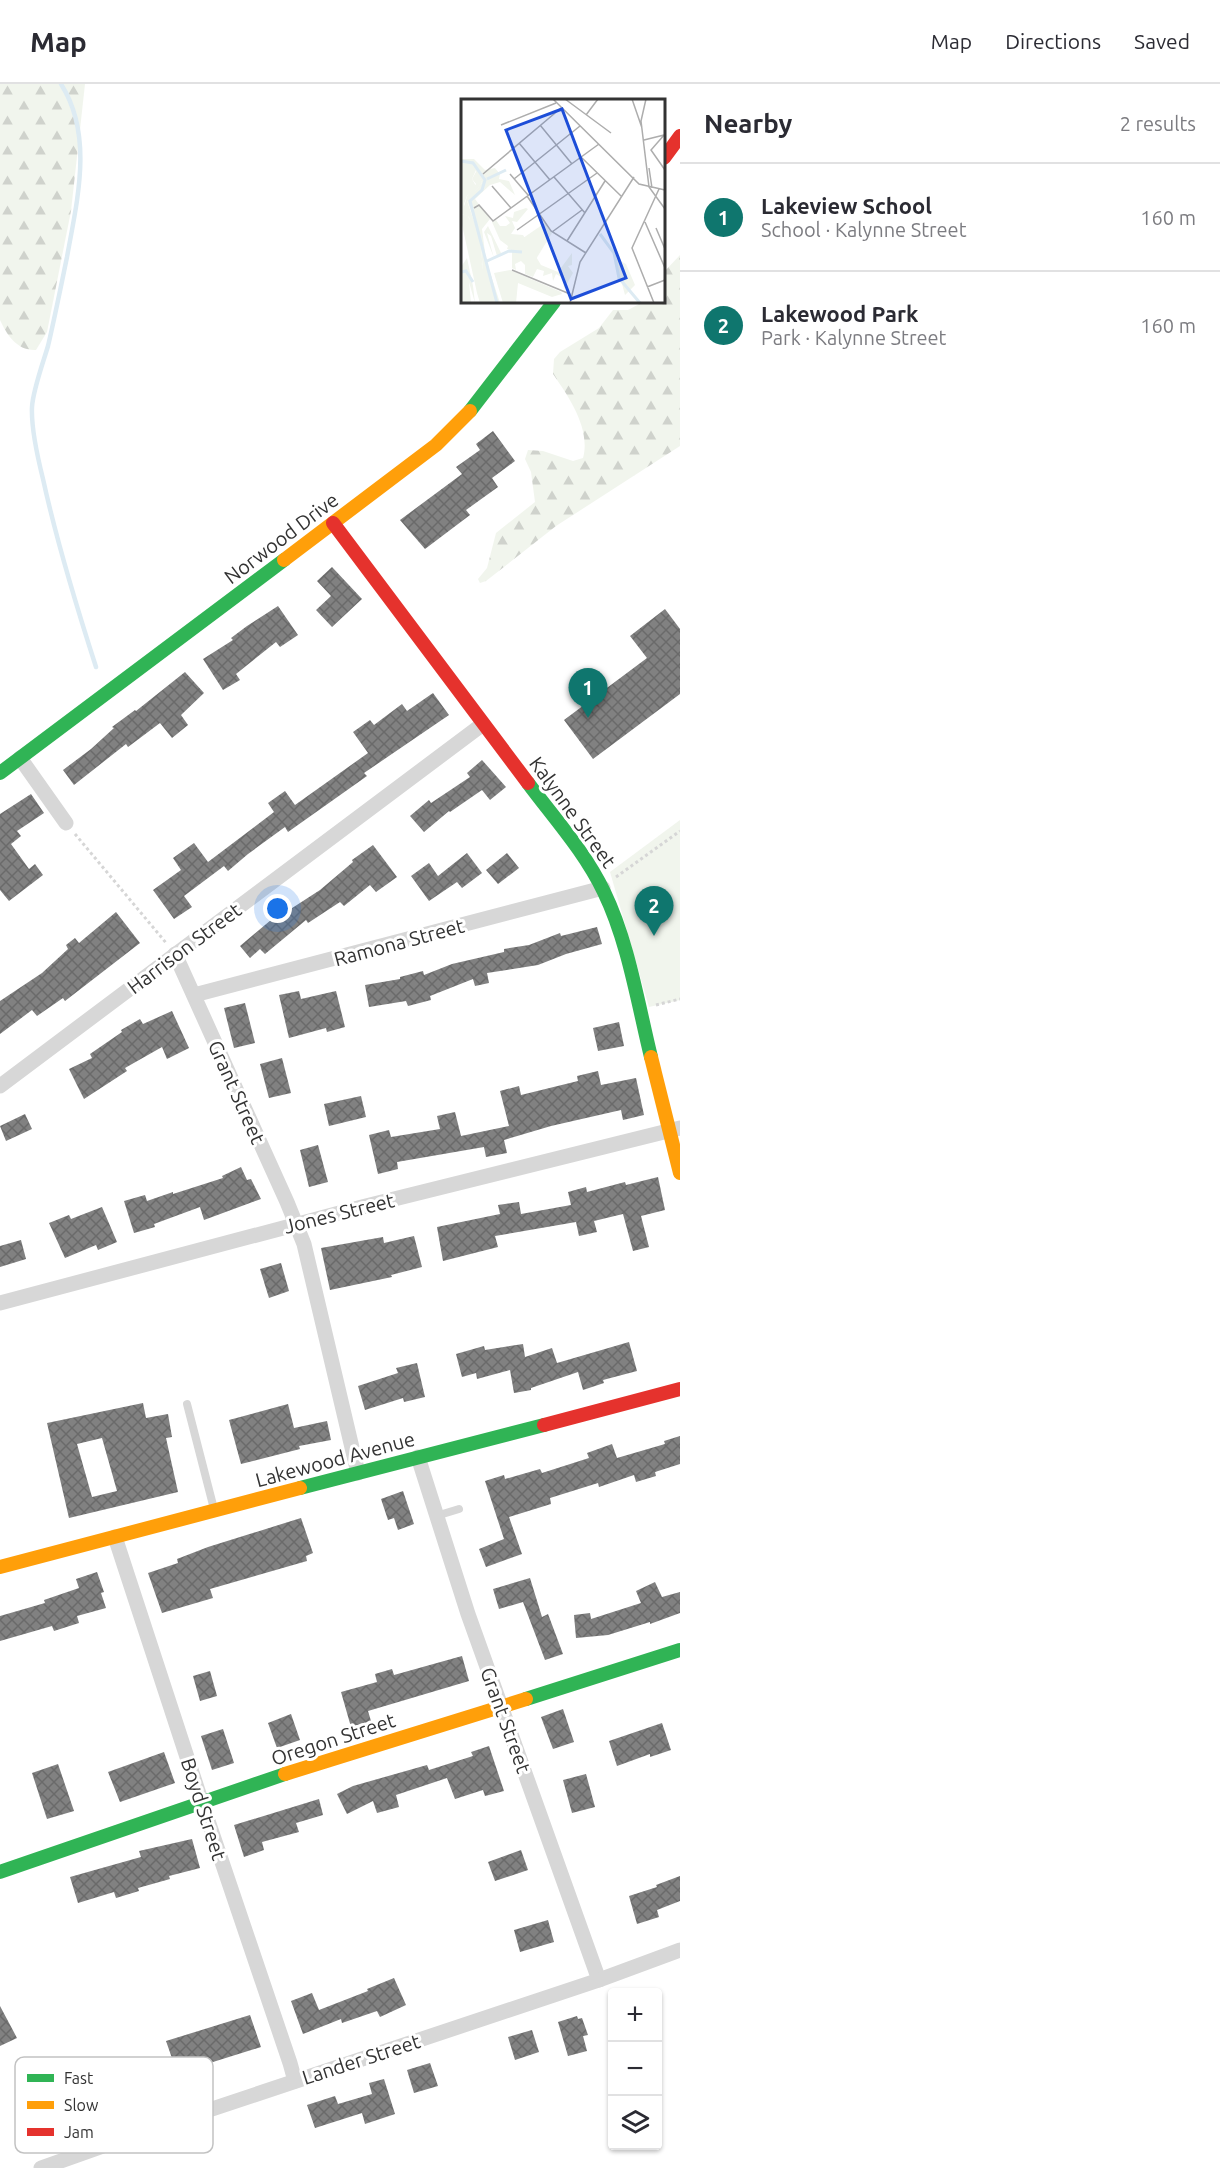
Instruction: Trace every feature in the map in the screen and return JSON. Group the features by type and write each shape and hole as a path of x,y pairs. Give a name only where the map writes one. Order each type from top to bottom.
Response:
{"street":[{"name":"Norwood Drive","path":"0,773 436,445 461,421 553,303"},
{"name":"Kalynne Street","path":"333,523 589,864 603,887 612,904 675,1130 680,1173"},
{"name":"Harrison Street","path":"0,1086 483,724"},
{"path":"20,758 66,823"},
{"name":"Ramona Street","path":"194,995 603,887"},
{"name":"Grant Street","path":"175,954 296,1224 303,1244 358,1473"},
{"name":"Jones Street","path":"0,1303 296,1224 675,1130"},
{"name":"Lakewood Avenue","path":"0,1567 680,1389"},
{"name":"Grant Street","path":"418,1457 468,1614 599,1980"},
{"name":"Boyd Street","path":"115,1537 295,2081"},
{"name":"Oregon Street","path":"0,1872 290,1773 680,1650"},
{"name":"Lander Street","path":"213,2109 599,1980 680,1950"},
{"name":"Lander Street","path":"41,2168 85,2153"}],"lane":[{"path":"187,1404 214,1511"},
{"path":"436,1516 459,1509"}],"path":[{"path":"66,823 175,954"},
{"path":"603,887 680,831"},
{"path":"651,1006 680,999"}],"green space":[{"path":"0,84 85,84 71,211 47,332 36,350 29,350 18,345 9,336 0,320"},
{"path":"680,255 680,446 556,526 486,581 480,583 478,579 487,568 496,533 535,502 531,472 525,459 528,450 543,451 573,461 583,458 585,447 581,425 572,403 553,374 554,359 560,352 599,328 613,310 628,310 641,303 665,303 665,271"},
{"path":"680,820 680,1000 649,1007 610,872"}],"building":[{"path":"493,431 515,461 492,478 498,487 466,510 470,515 425,549 400,520 462,474 456,467 480,450 476,444"},
{"path":"332,567 362,599 332,627 316,610 331,596 317,581"},
{"path":"278,606 298,635 280,647 276,642 236,674 240,680 223,690 203,659"},
{"path":"665,609 680,629 680,694 593,759 564,720 647,658 630,636"},
{"path":"185,672 204,693 181,715 188,725 172,738 160,723 128,747 126,744 74,785 63,770 91,749 114,728 112,727"},
{"path":"433,693 449,715 364,773 367,776 288,832 285,827 228,871 224,866 184,896 192,907 174,919 153,890 181,870 173,858 194,843 208,862 274,812 268,803 285,791 295,805 368,753 353,732 370,720 374,725 402,704 407,711"},
{"path":"482,760 506,787 490,800 482,790 449,811 424,832 410,816 429,800 431,803 470,777 467,773"},
{"path":"31,794 44,813 17,831 21,836 11,844 29,869 35,864 43,875 9,901 0,890 0,814"},
{"path":"373,845 397,877 376,892 370,885 344,906 340,902 308,923 306,920 265,954 260,949 250,958 240,946 284,909 286,912 320,890 353,862 352,860"},
{"path":"467,853 482,873 462,888 457,882 429,901 411,876 429,863 438,876"},
{"path":"507,853 519,868 498,884 486,870"},
{"path":"116,912 140,943 65,1001 63,998 37,1016 32,1010 0,1034 0,1001 42,973 68,949 66,945 75,938 79,943"},
{"path":"597,927 602,944 538,965 487,973 489,983 475,986 473,979 430,996 431,1000 408,1006 406,1001 369,1007 365,985 400,979 400,977 423,971 424,975 452,964 504,952 504,949 529,945 560,933 561,936"},
{"path":"299,991 301,999 336,991 345,1027 327,1032 326,1028 289,1038 279,995"},
{"path":"245,1003 255,1043 234,1048 224,1008"},
{"path":"172,1011 189,1048 167,1059 162,1047 125,1068 127,1071 84,1099 69,1069 92,1058 90,1054 122,1032 121,1030 140,1019 143,1024"},
{"path":"619,1022 624,1046 598,1051 593,1028"},
{"path":"282,1058 291,1093 269,1098 260,1064"},
{"path":"598,1071 601,1085 636,1078 644,1115 623,1120 621,1110 551,1126 504,1140 507,1153 486,1157 484,1147 397,1162 398,1169 378,1174 369,1135 389,1130 391,1137 440,1129 437,1116 455,1112 461,1136 509,1126 500,1091 519,1086 521,1095 578,1081 577,1076"},
{"path":"361,1096 366,1117 329,1126 324,1104"},
{"path":"25,1114 32,1129 6,1141 0,1126"},
{"path":"318,1145 328,1182 309,1187 300,1150"},
{"path":"241,1167 247,1180 251,1179 261,1199 204,1220 200,1207 154,1224 155,1227 134,1233 124,1201 145,1195 147,1201 173,1192 173,1194 223,1178 222,1176"},
{"path":"658,1177 665,1210 641,1216 649,1247 633,1251 623,1214 594,1221 597,1232 579,1236 576,1222 495,1236 498,1247 443,1261 437,1227 500,1214 498,1205 519,1202 521,1214 571,1205 568,1192 586,1187 587,1192 625,1182 626,1185"},
{"path":"102,1207 117,1242 98,1250 96,1245 65,1258 49,1223 69,1215 71,1219"},
{"path":"414,1236 422,1267 391,1275 392,1277 330,1290 321,1248 383,1237 384,1243"},
{"path":"21,1240 26,1259 0,1267 0,1246"},
{"path":"281,1263 289,1291 269,1298 260,1269"},
{"path":"629,1342 637,1371 603,1380 604,1383 583,1390 578,1372 531,1388 531,1390 514,1393 510,1370 477,1379 476,1373 462,1377 456,1354 484,1346 485,1350 523,1344 525,1357 552,1348 557,1363"},
{"path":"417,1363 425,1397 404,1402 403,1398 365,1410 358,1386 398,1373 396,1368"},
{"path":"143,1403 146,1418 168,1414 172,1437 166,1438 178,1492 69,1518 47,1423","holes":["102,1438 117,1491 92,1497 77,1444"]},
{"path":"288,1404 294,1428 327,1421 331,1440 299,1446 300,1449 241,1464 229,1420"},
{"path":"680,1436 680,1464 655,1472 656,1476 636,1482 634,1475 599,1487 598,1483 550,1498 551,1504 509,1517 522,1554 486,1567 479,1549 504,1539 485,1481 504,1475 505,1479 540,1469 542,1473 589,1458 587,1453 612,1444 617,1458 665,1444 664,1441"},
{"path":"403,1491 414,1524 398,1530 394,1518 388,1520 381,1499"},
{"path":"301,1518 313,1553 306,1556 307,1561 210,1589 213,1598 162,1613 148,1573 178,1563 177,1559 208,1547"},
{"path":"97,1572 104,1592 101,1593 106,1608 77,1616 79,1623 54,1631 52,1626 0,1641 0,1616 45,1603 44,1600 79,1588 76,1579"},
{"path":"530,1578 542,1617 548,1614 563,1654 545,1660 523,1602 499,1609 493,1589"},
{"path":"655,1582 662,1597 680,1592 680,1613 608,1635 576,1638 574,1615 590,1613 591,1619 641,1603 636,1591"},
{"path":"462,1656 469,1681 368,1711 371,1721 351,1727 341,1692 377,1682 375,1674 392,1669 394,1675"},
{"path":"210,1671 217,1696 200,1701 193,1676"},
{"path":"563,1709 574,1742 553,1749 541,1717"},
{"path":"291,1714 300,1740 277,1748 268,1723"},
{"path":"662,1723 671,1750 650,1757 650,1754 617,1766 609,1741"},
{"path":"223,1729 234,1763 212,1770 201,1736"},
{"path":"489,1746 504,1791 485,1796 483,1790 455,1799 447,1778 396,1795 399,1807 377,1813 373,1801 347,1814 337,1794 353,1786 427,1765 429,1770 473,1756 471,1752"},
{"path":"164,1752 175,1783 120,1802 108,1772"},
{"path":"58,1764 74,1811 47,1819 32,1773"},
{"path":"586,1774 595,1807 572,1813 563,1780"},
{"path":"319,1799 323,1815 296,1823 299,1832 262,1842 264,1850 244,1857 234,1825"},
{"path":"192,1839 200,1868 169,1876 170,1879 138,1888 139,1891 116,1898 114,1892 78,1903 70,1877 141,1857 139,1851"},
{"path":"521,1850 528,1870 495,1881 488,1862"},
{"path":"680,1876 680,1901 657,1910 659,1917 637,1924 629,1896 657,1887 656,1885"},
{"path":"548,1920 554,1942 520,1952 514,1930"},
{"path":"394,1978 406,2005 380,2017 377,2011 342,2023 341,2019 303,2034 291,2001 312,1993 319,2010"},
{"path":"0,2006 17,2038 0,2046"},
{"path":"250,2015 261,2047 213,2062 213,2057 172,2057 166,2041"},
{"path":"577,2016 578,2019 582,2018 588,2035 583,2036 587,2051 568,2056 558,2022"},
{"path":"532,2030 539,2052 515,2060 508,2037"},
{"path":"430,2063 438,2086 414,2093 407,2070"},
{"path":"384,2079 395,2114 365,2124 362,2113 315,2128 307,2105 335,2096 338,2104 372,2094 369,2083"}],"waterway":[{"path":"61,84 71,104 77,125 80,169 67,257 48,346 34,393 32,415 37,453 54,527 96,667"}],"traffic: fast":[{"path":"470,411 553,303"},
{"path":"0,773 284,560"},
{"path":"528,783 578,849 604,892 626,952 651,1057"},
{"path":"300,1488 544,1425"},
{"path":"526,1699 680,1650"},
{"path":"0,1872 285,1774"}],"traffic: slow":[{"path":"284,560 436,445 470,411"},
{"path":"651,1057 680,1173"},
{"path":"0,1567 300,1488"},
{"path":"285,1774 526,1699"}],"traffic: jam":[{"path":"665,157 680,136"},
{"path":"333,523 528,783"},
{"path":"544,1425 680,1389"}],"place":[{"name":"Lakeview School","path":"588,718"},
{"name":"Lakewood Park","path":"654,936"}]}
